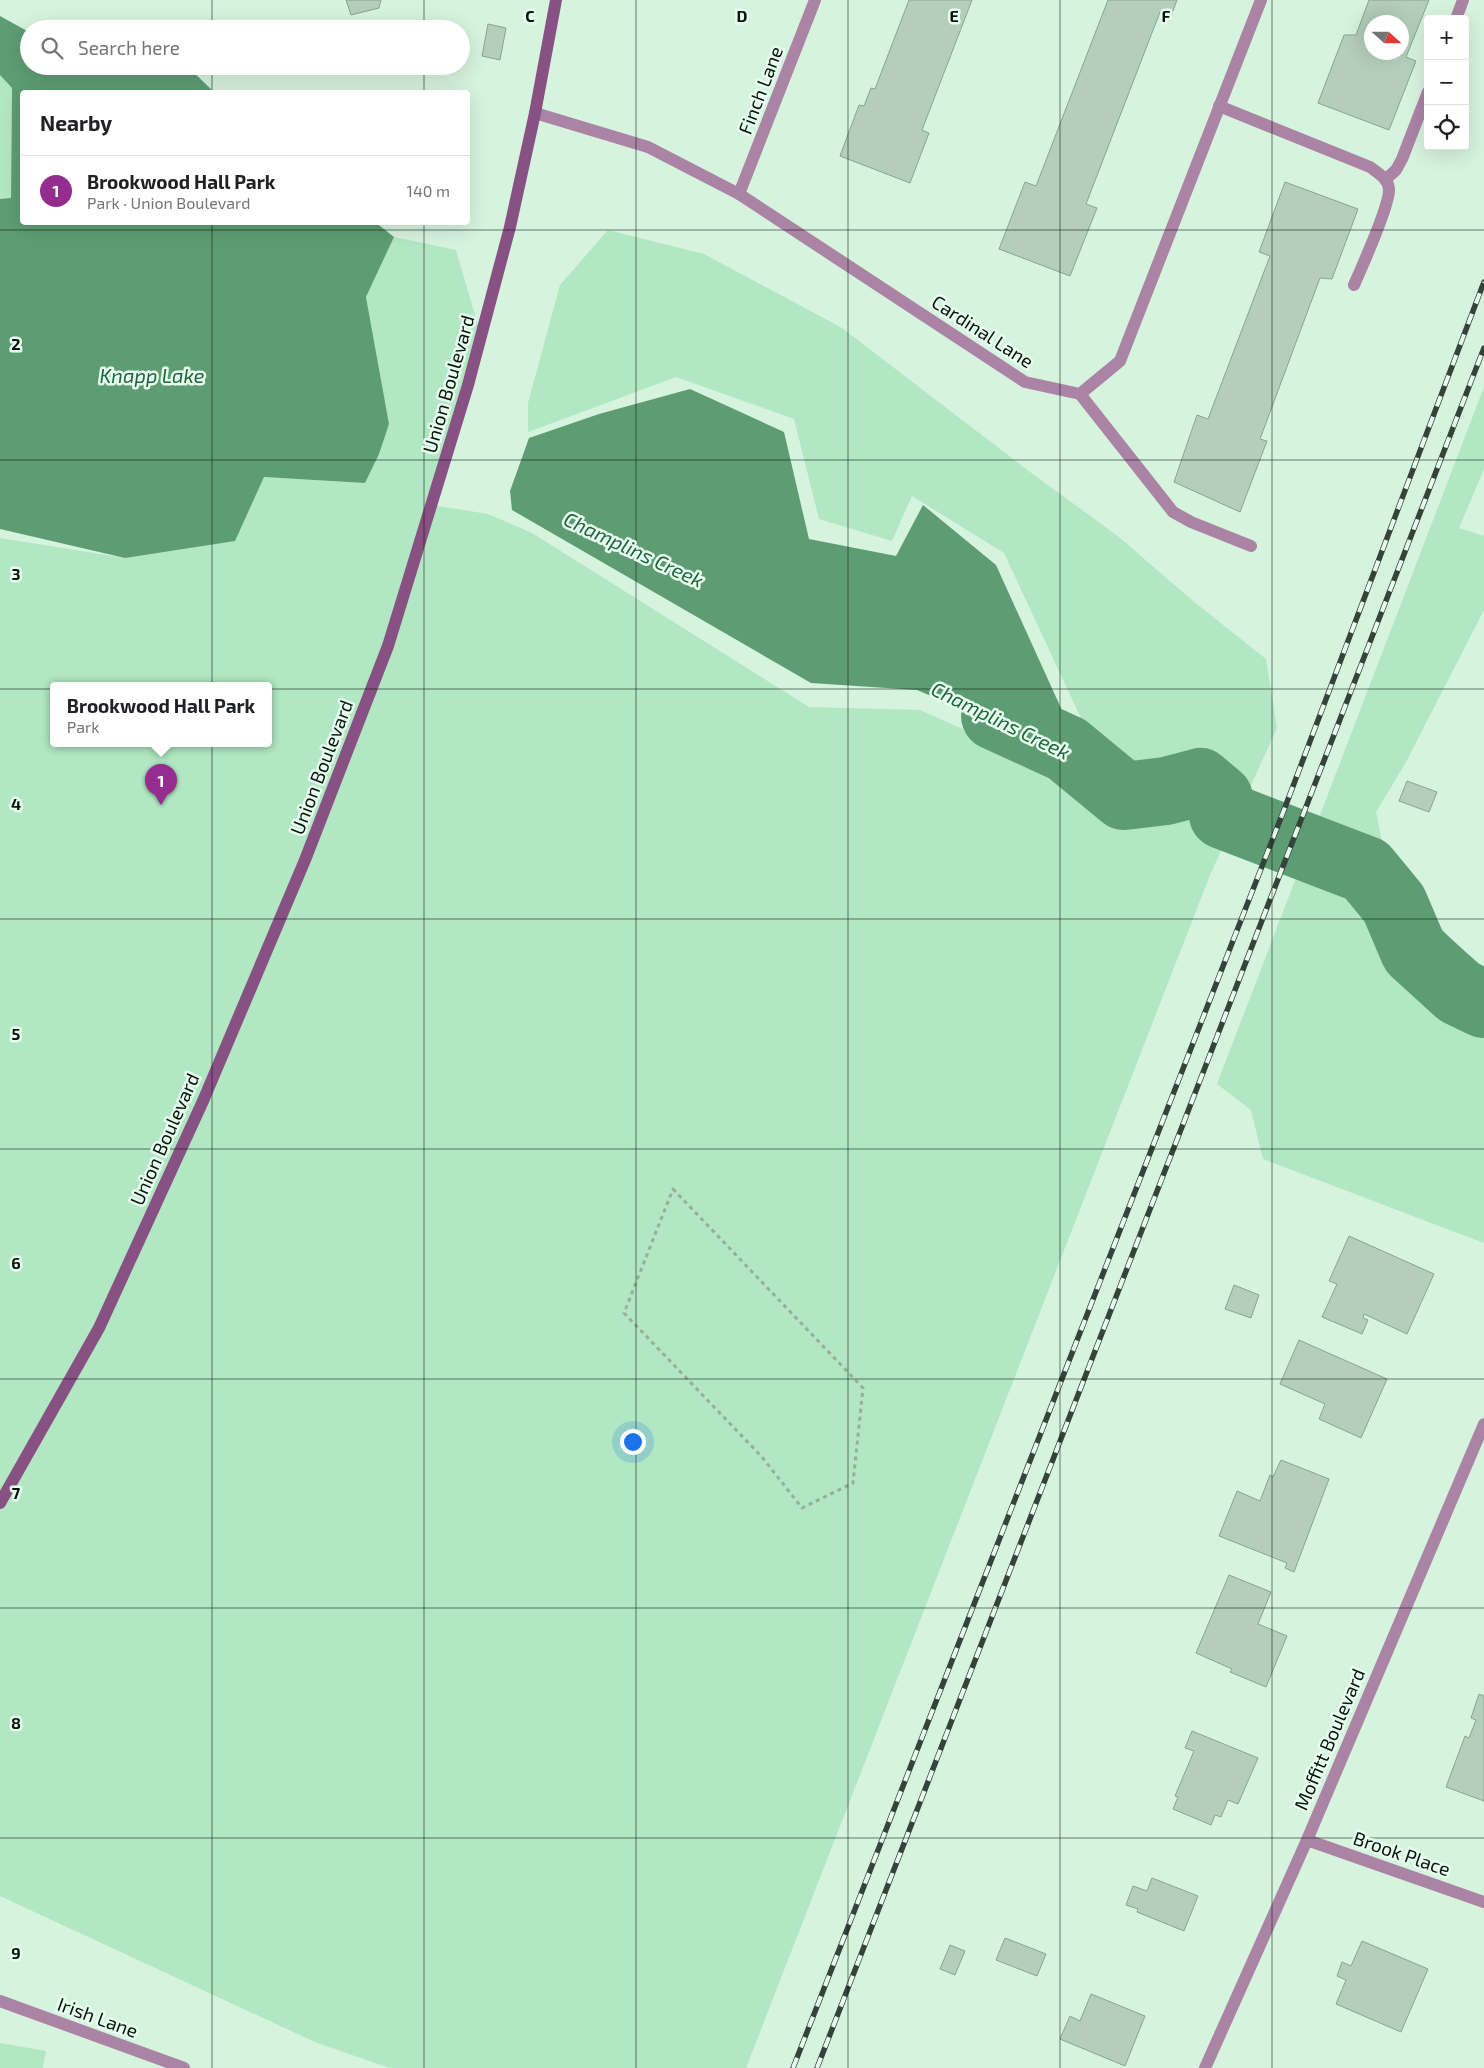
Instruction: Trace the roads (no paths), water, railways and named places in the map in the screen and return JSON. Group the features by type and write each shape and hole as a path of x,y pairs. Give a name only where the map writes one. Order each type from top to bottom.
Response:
{"main road":[{"name":"Union Boulevard","path":"0,1503 99,1328 194,1119 305,860 381,665 432,509 468,385 510,226 535,113 556,0"}],"street":[{"name":"Finch Lane","path":"739,194 815,0"},
{"path":"1250,546 1191,522 1173,512 1080,394 1120,361 1261,0"},
{"path":"1457,15 1463,0"},
{"path":"1386,179 1396,170 1402,159 1424,102"},
{"path":"1220,106 1370,167 1386,179 1389,190 1385,205 1354,285"},
{"name":"Cardinal Lane","path":"535,113 648,147 739,194 1025,382 1080,394"},
{"name":"Moffitt Boulevard","path":"1205,2068 1480,1445 1484,1424"},
{"name":"Brook Place","path":"1307,1840 1484,1902"},
{"name":"Irish Lane","path":"0,2002 184,2068"}],"water":[{"name":"Knapp Lake","path":"0,16 20,27 20,75 196,75 212,90 20,90 20,225 379,225 394,237 366,297 389,424 379,454 365,483 264,477 235,541 125,558 0,529 0,199 11,198 12,88 0,75"},
{"path":"690,389 784,432 809,539 896,556 923,505 996,565 1085,761 917,690 811,683 512,510 510,491 529,438 599,414"}],"waterway":[{"name":"Champlins Creek","path":"995,716 1067,749 1124,796 1166,791 1200,782 1219,798 1223,815 1366,870 1394,904 1414,951 1459,992 1484,1004"}],"railway":[{"path":"793,2068 1284,810 1484,282"},
{"path":"817,2068 1484,348"}],"place":[{"name":"Brookwood Hall Park","path":"161,805"}]}
